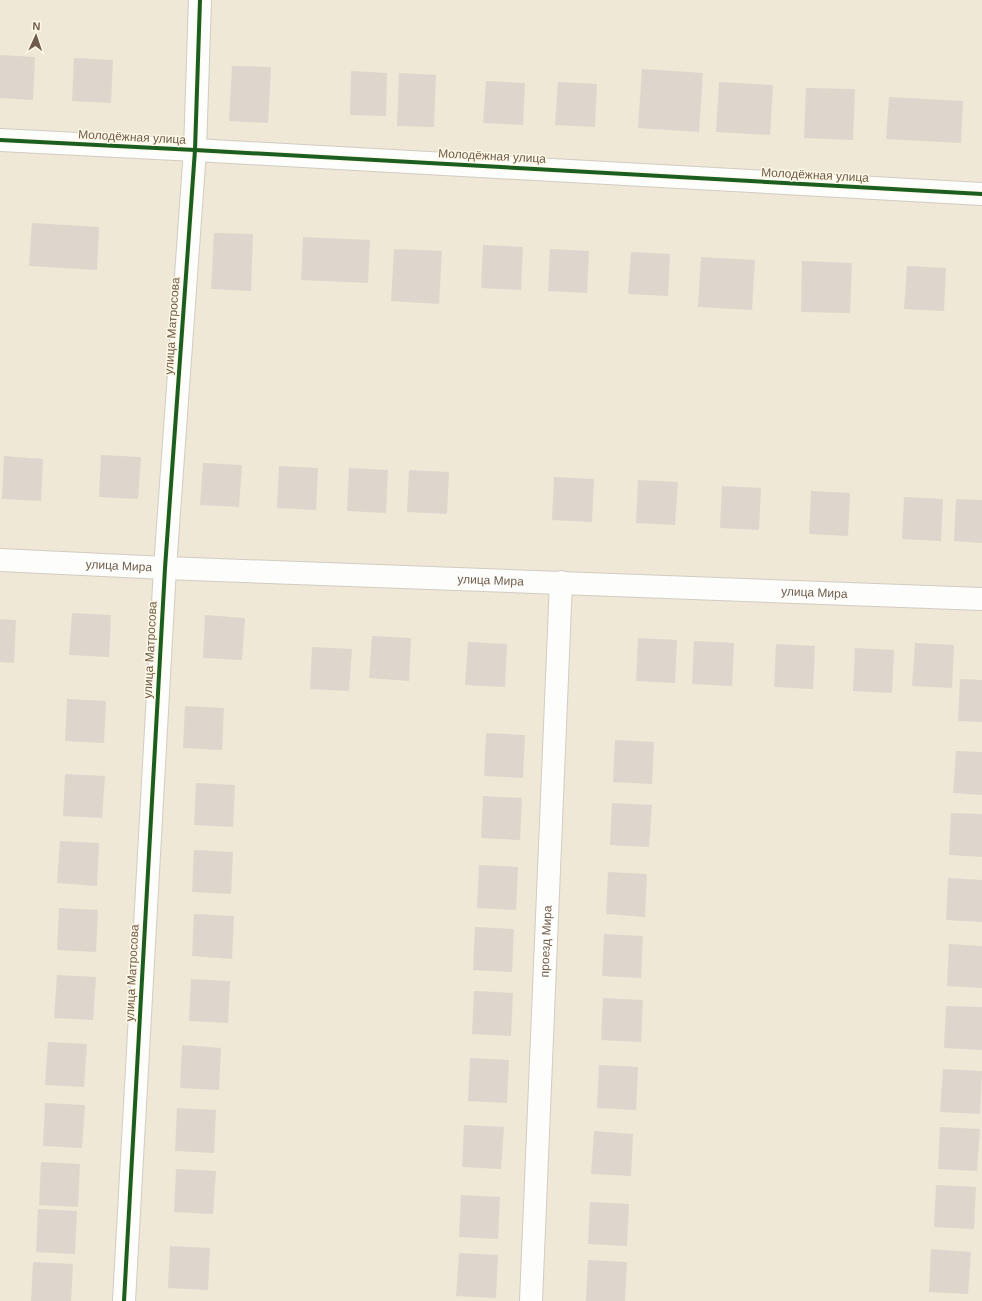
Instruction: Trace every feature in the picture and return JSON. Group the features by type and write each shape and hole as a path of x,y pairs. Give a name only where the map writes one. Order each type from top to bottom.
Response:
{"street":[{"name":"улица Матросова","path":"124,1301 165,568 195,150 200,0"},
{"name":"Молодёжная улица","path":"0,140 982,194"},
{"name":"улица Мира","path":"0,560 165,568 982,599"},
{"name":"проезд Мира","path":"531,1301 560,582"}],"shaded area":[{"path":"0,0 982,0 982,1301 0,1301"}],"building":[{"path":"0,55 35,57 33,100 0,98"},
{"path":"74,58 113,60 111,103 72,101"},
{"path":"232,66 271,67 268,123 229,121"},
{"path":"642,69 703,73 699,132 638,128"},
{"path":"351,71 387,73 386,116 350,115"},
{"path":"399,73 436,75 434,127 397,126"},
{"path":"486,81 525,83 523,125 483,123"},
{"path":"558,82 597,84 595,127 555,125"},
{"path":"719,82 773,85 770,135 716,132"},
{"path":"806,88 855,89 853,140 804,138"},
{"path":"889,97 963,101 961,143 886,139"},
{"path":"32,223 99,227 97,270 29,266"},
{"path":"214,233 253,234 251,291 211,289"},
{"path":"303,237 370,240 368,283 301,280"},
{"path":"483,245 523,247 521,290 481,288"},
{"path":"394,249 442,251 439,304 391,301"},
{"path":"550,249 589,251 587,293 548,291"},
{"path":"631,252 670,254 668,296 628,294"},
{"path":"701,257 755,260 752,310 698,307"},
{"path":"802,261 852,263 850,313 801,312"},
{"path":"907,266 946,268 944,311 904,309"},
{"path":"101,455 141,457 138,499 99,497"},
{"path":"4,456 43,459 41,501 2,499"},
{"path":"203,463 242,465 239,507 200,505"},
{"path":"279,466 318,468 316,510 277,508"},
{"path":"349,468 388,470 386,513 347,511"},
{"path":"409,470 449,472 447,514 407,512"},
{"path":"554,477 594,479 592,522 552,520"},
{"path":"638,480 678,482 675,525 636,523"},
{"path":"722,486 761,488 759,530 720,528"},
{"path":"811,491 850,493 848,536 809,534"},
{"path":"904,497 943,499 941,541 902,539"},
{"path":"956,499 982,500 982,543 954,541"},
{"path":"72,613 111,615 109,657 69,655"},
{"path":"205,615 245,618 242,660 203,658"},
{"path":"0,619 16,620 14,663 0,662"},
{"path":"372,636 411,638 409,681 369,678"},
{"path":"638,638 677,640 675,683 636,681"},
{"path":"694,641 734,643 732,686 692,684"},
{"path":"468,642 507,644 505,687 465,685"},
{"path":"915,643 954,645 952,688 912,686"},
{"path":"776,644 815,646 813,689 774,687"},
{"path":"312,647 352,649 349,691 310,689"},
{"path":"855,648 894,650 892,693 853,691"},
{"path":"960,679 982,680 982,722 958,721"},
{"path":"67,699 106,701 104,743 65,741"},
{"path":"185,706 224,708 222,750 183,748"},
{"path":"486,733 525,735 523,778 484,776"},
{"path":"615,740 654,742 652,784 613,782"},
{"path":"956,751 982,752 982,795 953,793"},
{"path":"65,774 105,776 102,818 63,816"},
{"path":"196,783 235,785 233,827 194,825"},
{"path":"483,796 522,798 520,840 481,838"},
{"path":"612,803 652,805 649,847 610,845"},
{"path":"951,813 982,814 982,857 949,855"},
{"path":"60,841 99,843 97,886 57,883"},
{"path":"194,850 233,852 231,894 192,892"},
{"path":"479,865 518,867 516,910 477,908"},
{"path":"608,872 647,874 645,917 606,914"},
{"path":"948,878 982,880 982,922 946,920"},
{"path":"59,908 98,910 96,952 57,950"},
{"path":"194,914 234,916 232,959 192,956"},
{"path":"475,927 514,929 512,972 473,970"},
{"path":"604,934 643,936 641,978 602,976"},
{"path":"949,944 982,946 982,988 947,986"},
{"path":"57,975 96,977 93,1020 54,1018"},
{"path":"191,979 230,981 228,1023 189,1021"},
{"path":"474,991 513,993 511,1036 472,1034"},
{"path":"603,998 643,1000 641,1042 601,1040"},
{"path":"946,1006 982,1007 982,1050 944,1048"},
{"path":"48,1042 87,1044 84,1087 45,1085"},
{"path":"182,1045 221,1048 219,1090 180,1088"},
{"path":"470,1058 509,1060 507,1103 468,1101"},
{"path":"599,1065 638,1067 636,1110 597,1108"},
{"path":"943,1069 982,1071 980,1114 940,1112"},
{"path":"45,1103 85,1105 82,1148 43,1146"},
{"path":"177,1108 216,1110 214,1153 175,1151"},
{"path":"464,1125 504,1127 501,1169 462,1167"},
{"path":"940,1127 980,1129 977,1171 938,1169"},
{"path":"594,1131 633,1134 631,1176 591,1174"},
{"path":"41,1162 80,1164 78,1207 39,1205"},
{"path":"176,1169 216,1171 213,1214 174,1212"},
{"path":"936,1185 976,1187 974,1229 934,1227"},
{"path":"461,1195 500,1197 498,1239 459,1237"},
{"path":"590,1202 629,1204 627,1246 588,1244"},
{"path":"38,1209 77,1211 75,1254 36,1252"},
{"path":"170,1246 210,1248 208,1290 168,1288"},
{"path":"931,1249 971,1252 968,1294 929,1292"},
{"path":"459,1253 498,1255 496,1298 456,1296"},
{"path":"588,1260 627,1262 625,1301 586,1301"},
{"path":"33,1262 73,1264 71,1301 31,1301"}],"cycle path":[{"path":"124,1301 165,568 195,150 200,0"},
{"path":"0,140 982,194"}]}
